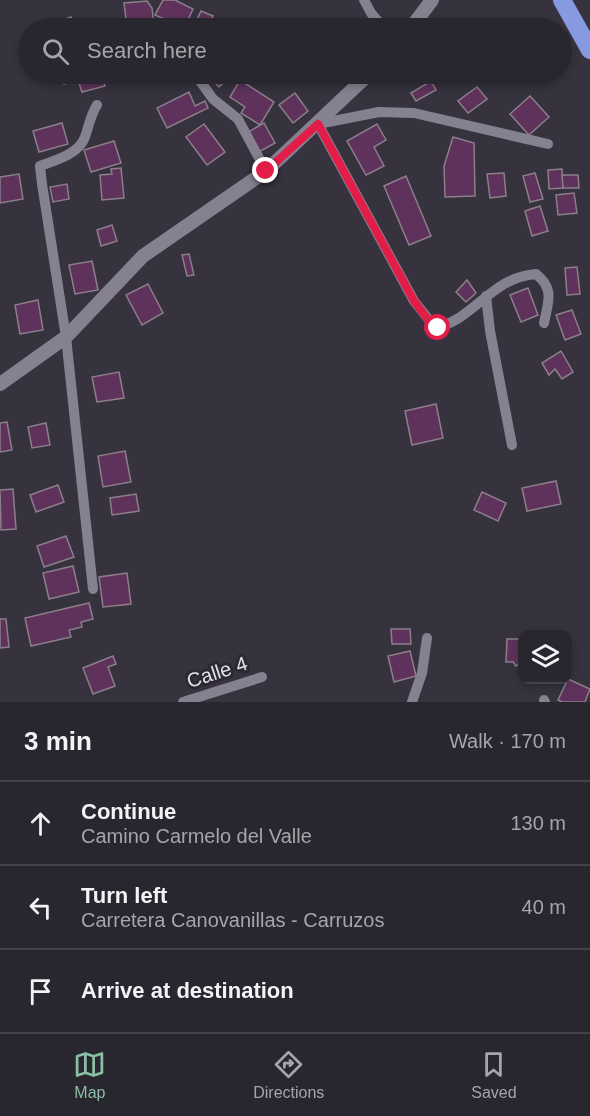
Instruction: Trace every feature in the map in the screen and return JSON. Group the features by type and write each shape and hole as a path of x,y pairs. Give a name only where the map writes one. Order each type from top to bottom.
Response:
{"highway":[{"path":"562,0 590,50"}],"street":[{"path":"364,0 376,18"},
{"path":"418,18 432,0"},
{"path":"202,84 213,99 238,119 266,171"},
{"path":"0,384 66,337 143,256 266,171 359,84"},
{"path":"93,589 66,337 40,166 75,151 84,140 90,115 97,105"},
{"path":"318,124 379,112 414,113 548,144"},
{"path":"318,124 414,301 429,321 438,328 459,318 486,296 520,276 536,274 546,282 549,291 544,323"},
{"path":"486,296 489,331 512,445"},
{"path":"412,702 422,673 427,638"},
{"name":"Calle 4","path":"183,702 262,677"}],"building":[{"path":"163,0 175,0 193,9 189,18 162,18 155,15"},
{"path":"147,1 152,8 153,18 126,18 124,3"},
{"path":"201,11 213,16 212,18 198,18"},
{"path":"79,84 104,84 105,86 82,92"},
{"path":"238,84 246,84 274,102 260,125 241,113 245,107 230,97"},
{"path":"426,84 433,84 436,90 416,101 411,93"},
{"path":"477,87 487,99 468,113 458,101"},
{"path":"189,92 195,106 205,101 208,108 167,128 157,108"},
{"path":"295,93 308,111 293,123 279,105"},
{"path":"530,96 549,117 529,135 510,114"},
{"path":"62,123 68,144 39,152 33,131"},
{"path":"264,123 275,143 259,152 248,132"},
{"path":"204,124 225,152 207,165 186,137"},
{"path":"377,124 386,140 374,147 384,166 366,175 347,141"},
{"path":"453,137 474,143 475,196 445,197 444,166"},
{"path":"114,141 121,163 91,172 84,150"},
{"path":"121,168 124,198 102,200 100,175 112,174 111,169"},
{"path":"562,169 563,188 549,189 548,170"},
{"path":"504,173 506,196 490,198 487,174"},
{"path":"535,173 543,199 530,202 523,176"},
{"path":"19,174 23,199 0,203 0,177"},
{"path":"562,175 578,175 579,188 563,188"},
{"path":"406,176 431,236 409,245 384,186"},
{"path":"67,184 69,199 53,202 50,187"},
{"path":"574,193 577,213 558,215 556,195"},
{"path":"540,206 548,231 532,236 525,211"},
{"path":"112,225 117,241 101,246 97,230"},
{"path":"189,254 194,275 187,276 182,255"},
{"path":"92,261 98,290 75,294 69,265"},
{"path":"577,267 580,294 567,295 565,268"},
{"path":"467,280 476,293 466,302 456,292"},
{"path":"148,284 163,313 142,325 126,295"},
{"path":"528,288 538,315 521,322 510,295"},
{"path":"38,300 43,330 20,334 15,305"},
{"path":"572,310 581,334 565,340 556,315"},
{"path":"561,351 573,372 562,379 555,369 549,375 542,363"},
{"path":"119,372 124,398 97,402 92,377"},
{"path":"436,404 443,438 412,445 405,411"},
{"path":"7,422 12,450 0,452 0,423"},
{"path":"46,423 50,445 32,448 28,427"},
{"path":"125,451 131,482 103,487 98,456"},
{"path":"556,481 561,504 527,511 522,488"},
{"path":"58,485 64,502 36,512 30,495"},
{"path":"13,489 16,529 1,530 0,490"},
{"path":"482,492 506,503 498,521 474,510"},
{"path":"136,494 139,511 112,515 110,498"},
{"path":"66,536 74,557 44,567 37,546"},
{"path":"73,566 79,592 49,599 43,573"},
{"path":"127,573 131,604 103,607 99,577"},
{"path":"89,603 93,619 81,622 82,627 69,630 71,637 31,646 25,618"},
{"path":"0,619 6,619 9,647 0,648"},
{"path":"391,629 410,629 411,644 392,644"},
{"path":"507,639 518,639 518,665 506,662"},
{"path":"410,651 416,676 394,682 388,656"},
{"path":"113,656 116,664 108,667 115,686 93,694 83,668"},
{"path":"572,681 590,689 585,702 558,700 566,684 572,684"}],"route":[{"path":"266,171 318,124 414,301 429,321 438,328"}]}
